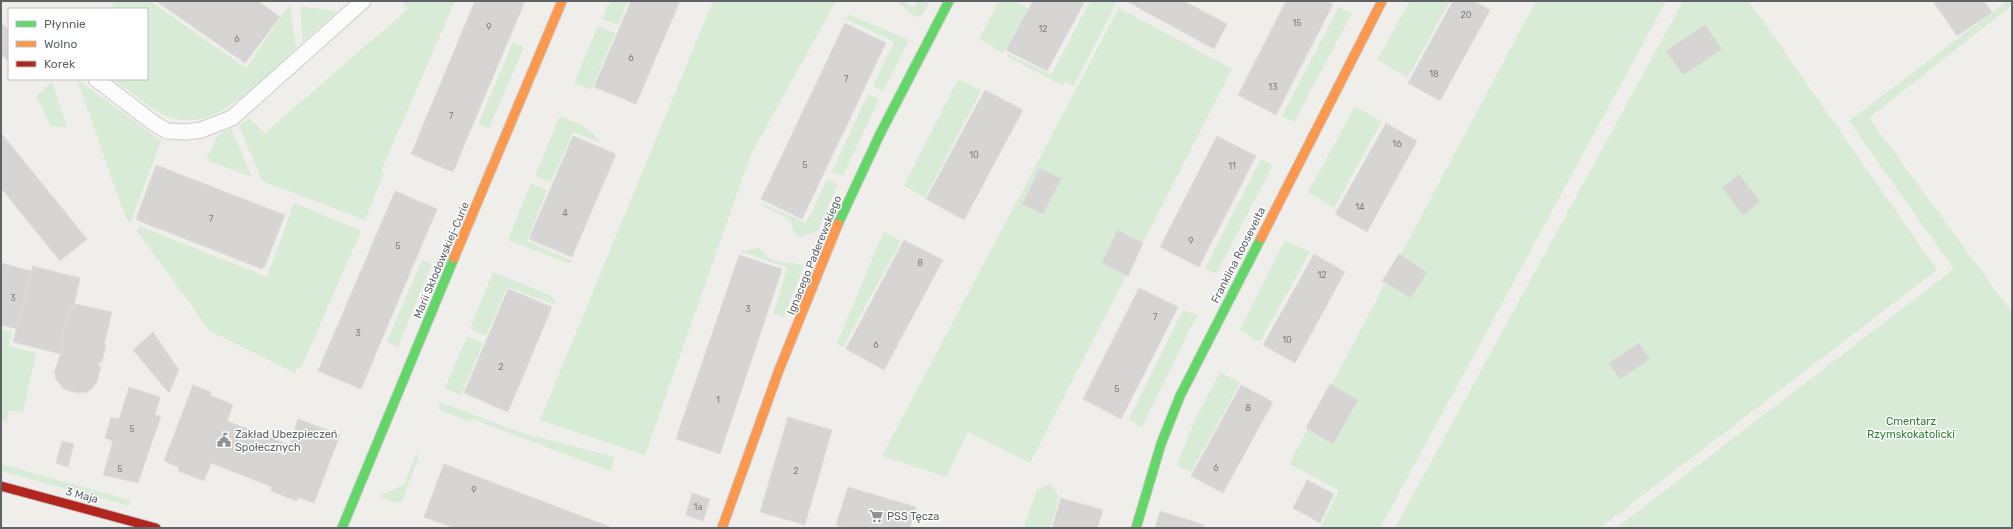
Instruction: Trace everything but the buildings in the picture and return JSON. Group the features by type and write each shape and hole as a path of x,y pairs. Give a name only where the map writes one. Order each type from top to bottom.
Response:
{"street":[{"name":"Marii Skłodowskiej-Curie","path":"342,528 388,414 562,1"},
{"name":"Ignacego Paderewskiego","path":"722,528 785,358 843,214 902,90 949,1"},
{"name":"Franklina Roosevelta","path":"1136,528 1161,444 1180,396 1382,1"},
{"name":"3 Maja","path":"1,486 156,528"}],"lane":[{"path":"97,80 155,124 167,130 186,132 201,130 232,118 364,1"}],"green space":[{"path":"115,1 150,1 246,68 290,4 296,49 254,88 237,101 220,111 202,118 184,120 160,113 114,80 148,80 148,8 111,8"},
{"path":"402,1 455,1 381,171 384,173 365,220 262,181 239,126 249,118 265,133 408,9"},
{"path":"610,1 628,1 618,25 602,19"},
{"path":"713,1 836,1 751,154 645,455 540,420"},
{"path":"897,1 902,1 914,8 918,1 930,1 920,18 912,14"},
{"path":"999,1 1015,1 1029,9 1003,53 979,39"},
{"path":"1090,1 1117,1 1074,86 1065,81 1063,86 1008,57 1008,54 1051,75"},
{"path":"1410,1 1450,1 1408,77 1377,60"},
{"path":"1536,1 1666,1 1380,528 1320,528 1339,490 1289,464"},
{"path":"1683,1 1749,1 1937,270 1600,528 1395,528"},
{"name":"Cmentarz Rzymskokatolicki","path":"2007,1 2012,1 2012,5 1869,118 2012,313 2012,528 1616,528 1954,269 1849,121"},
{"path":"300,6 337,11 303,42"},
{"path":"1339,7 1352,13 1294,122 1282,116"},
{"path":"1119,8 1232,69 1030,463 968,432 946,477 882,456"},
{"path":"848,14 909,40 883,91 873,86 894,42 846,19"},
{"path":"598,26 615,33 591,90 574,83"},
{"path":"513,42 524,47 489,128 478,124"},
{"path":"958,79 981,91 925,197 904,186"},
{"path":"77,80 161,141 130,223 125,216"},
{"path":"52,82 67,127 51,126 36,96"},
{"path":"868,94 879,99 843,176 832,172"},
{"path":"1355,107 1382,121 1334,208 1308,192"},
{"path":"560,116 593,133 601,143 573,132 551,182 535,176"},
{"path":"231,128 252,177 206,160 218,135"},
{"path":"1261,159 1273,165 1216,274 1205,268"},
{"path":"827,180 838,184 817,232 801,236 795,235 790,219 761,205 762,203 806,223"},
{"path":"531,183 547,190 527,241 573,261 568,263 508,240"},
{"path":"294,203 361,231 301,368 298,367 295,373 210,331 137,231 139,226 267,277"},
{"path":"884,231 901,241 843,347 837,344"},
{"path":"1285,240 1310,252 1260,342 1240,330"},
{"path":"760,248 768,258 773,260 804,265 784,317 773,314 787,268 741,251"},
{"path":"422,260 432,264 398,347 387,341"},
{"path":"493,272 550,295 554,299 556,305 507,287 486,336 470,329"},
{"path":"1183,310 1197,315 1142,427 1129,420"},
{"path":"1,329 12,331 9,346 36,353 23,412 9,410 7,422 1,420"},
{"path":"467,336 483,343 461,395 445,388"},
{"path":"1220,372 1240,383 1191,472 1177,465 1196,418"},
{"path":"440,402 519,432 615,457 610,471 472,419 468,421 438,409"},
{"path":"417,452 418,458 402,501 397,503 379,496 404,485"},
{"path":"1,464 130,500 129,506 1,471"},
{"path":"1051,484 1059,497 1050,528 1023,528 1037,490"}],"traffic: fast":[{"path":"838,224 880,134 949,1"},
{"path":"1136,528 1161,444 1180,396 1261,238"},
{"path":"342,528 454,258"}],"traffic: slow":[{"path":"454,258 562,1"},
{"path":"1261,238 1382,1"},
{"path":"722,528 779,370 838,224"}],"traffic: jam":[{"path":"1,486 156,528"}],"place":[{"name":"Zakład Ubezpieczeń Społecznych","path":"224,440"},
{"name":"PSS Tęcza","path":"876,516"}]}
